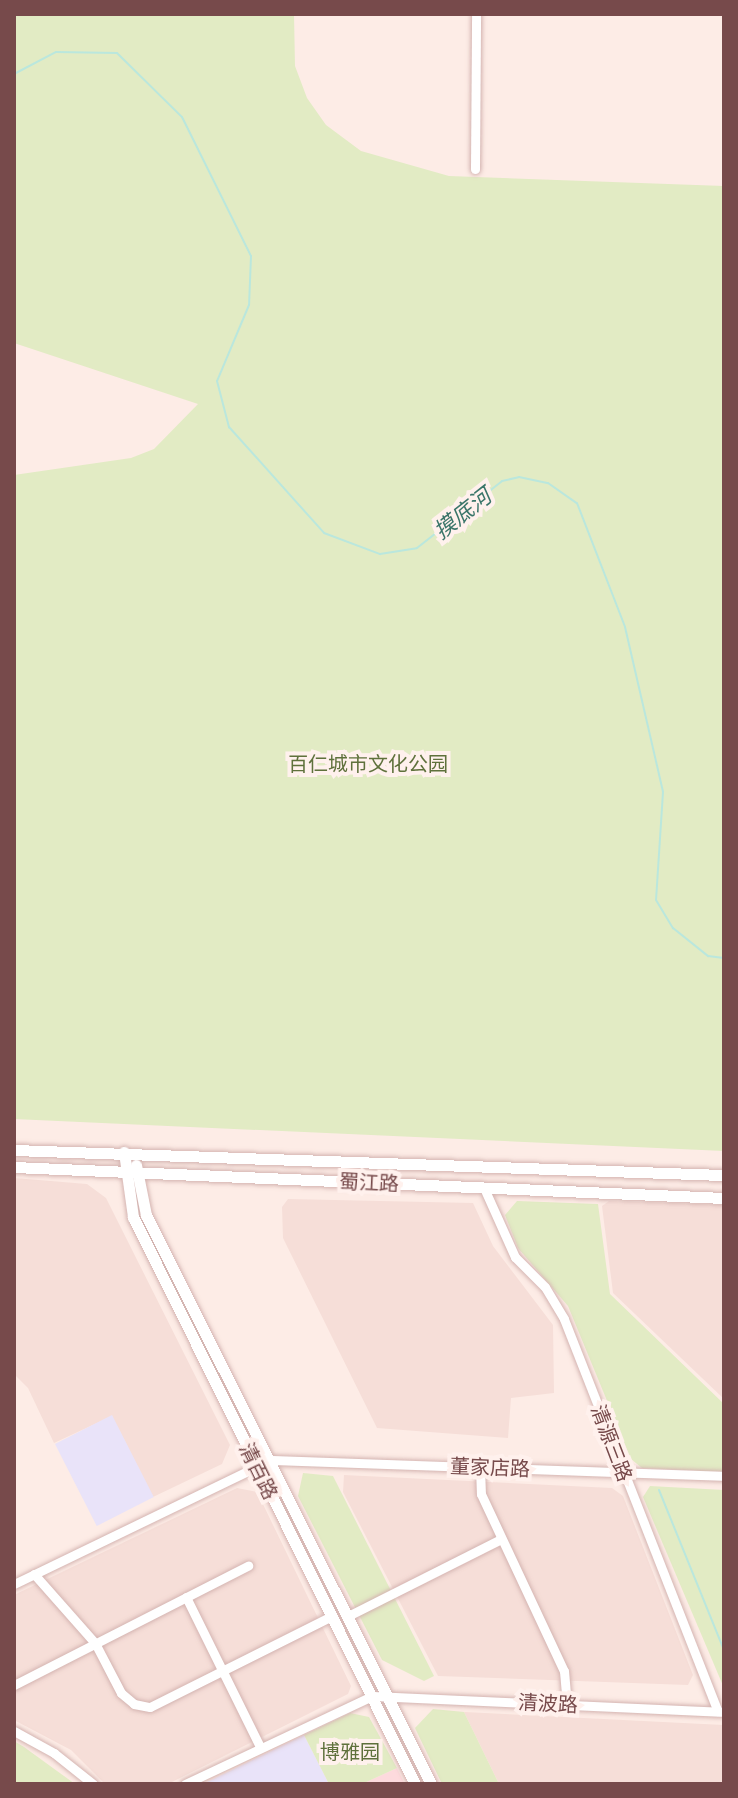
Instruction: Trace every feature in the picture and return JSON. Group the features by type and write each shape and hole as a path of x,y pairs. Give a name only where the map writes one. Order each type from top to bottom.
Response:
{"street":[{"path":"475,169 476,14"},
{"name":"蜀江路","path":"14,1150 724,1175"},
{"name":"清百路","path":"130,1153 123,1169 133,1217 415,1784"},
{"name":"清百路","path":"130,1153 146,1215 431,1784"},
{"name":"蜀江路","path":"14,1167 123,1169 724,1198"},
{"name":"清源三路","path":"484,1188 515,1257 545,1287 564,1319 721,1712"},
{"name":"董家店路","path":"14,1584 270,1460 724,1476"},
{"path":"480,1467 481,1494 564,1671 567,1704"},
{"path":"348,1616 501,1539"},
{"path":"14,1685 248,1566"},
{"path":"34,1574 95,1643 121,1693 134,1704 150,1707 332,1616"},
{"path":"186,1597 260,1747"},
{"name":"清波路","path":"185,1784 372,1696 386,1694 721,1712"},
{"path":"14,1731 54,1753 93,1784"}],"shaded area":[{"path":"14,1178 87,1184 106,1198 230,1445 222,1464 153,1497 112,1416 54,1443 28,1388 14,1374"},
{"path":"288,1199 473,1203 493,1246 553,1325 554,1393 511,1398 508,1438 377,1428 283,1238 282,1207"},
{"path":"609,1201 724,1205 724,1399 613,1293 602,1206"},
{"path":"112,1415 154,1497 97,1526 55,1444"},
{"path":"344,1475 612,1488 623,1496 693,1675 688,1685 438,1676 343,1492"},
{"path":"237,1488 257,1492 351,1686 348,1694 168,1784 105,1784 71,1750 14,1720 14,1595"},
{"path":"464,1712 724,1725 724,1784 499,1784"},
{"path":"304,1735 329,1784 203,1784"},
{"path":"397,1768 405,1784 362,1784"}],"green space":[{"name":"百仁城市文化公园","path":"14,14 294,14 295,66 307,98 326,125 361,151 449,176 724,186 724,1151 14,1119 14,475 131,458 154,449 198,404 14,343"},
{"path":"517,1201 598,1204 610,1294 724,1404 724,1472 642,1468 631,1459 568,1306 518,1248 505,1215"},
{"path":"303,1473 333,1476 434,1676 424,1681 382,1660 298,1496"},
{"path":"650,1486 724,1490 724,1688 643,1497"},
{"path":"433,1709 464,1712 499,1784 442,1784 415,1728"},
{"name":"博雅园","path":"350,1713 369,1717 397,1768 362,1784 329,1784 304,1735"},
{"path":"14,1741 24,1747 75,1784 14,1784"}],"waterway":[{"name":"摸底河","path":"14,74 56,52 117,53 182,117 251,256 249,305 217,381 229,427 324,533 380,554 417,548 502,481 519,477 548,483 577,503 625,627 663,792 656,900 673,928 708,956 724,958"},
{"path":"659,1490 724,1650"}]}
